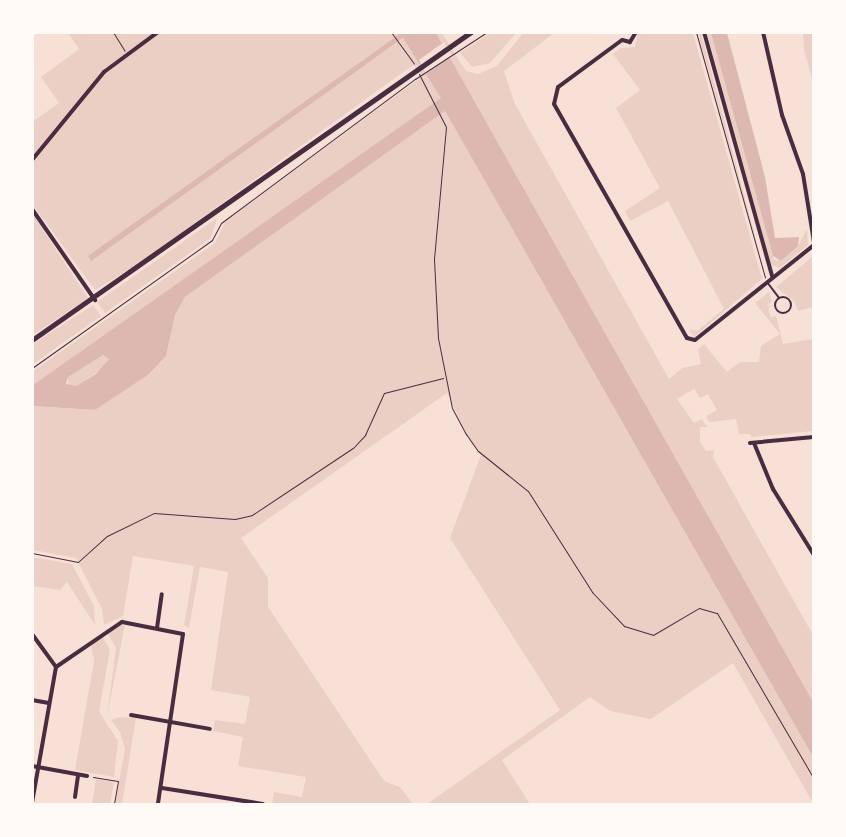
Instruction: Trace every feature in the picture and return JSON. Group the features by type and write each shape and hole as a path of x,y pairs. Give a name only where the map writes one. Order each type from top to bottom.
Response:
{"street":[{"path":"32,160 94,83 126,54 158,32"},
{"path":"32,340 95,300 471,32"},
{"path":"636,32 630,42 622,40 558,88 554,104 687,338 694,340 814,243 803,174 780,107 763,32"},
{"path":"704,32 772,276"},
{"path":"32,209 95,300"},
{"path":"814,437 752,443 773,488 814,555"},
{"path":"157,628 162,594"},
{"path":"32,804 56,667 122,622 183,634 185,644 158,804"},
{"path":"32,634 56,667"},
{"path":"32,700 49,702"},
{"path":"130,715 210,729"},
{"path":"32,766 87,776"},
{"path":"75,797 78,775"},
{"path":"162,788 263,804"}],"lane":[{"path":"766,281 779,298 778,311 789,311 790,300 779,298"}],"path":[{"path":"113,32 126,54"},
{"path":"32,368 212,240 221,224 415,79 487,32"},
{"path":"696,32 766,281"},
{"path":"392,34 401,47"},
{"path":"432,101 443,116 446,127 434,259 444,378 452,408 478,451 528,491 592,592 624,626 653,635 699,608 717,613 814,779"},
{"path":"32,552 78,562 106,536 154,513 235,519 252,515 354,448 365,435 384,393 444,378"},
{"path":"87,776 118,781 114,804"}],"shaded area":[{"path":"68,33 401,33 89,257 404,38 442,98 33,385 33,371 215,243 225,222 421,77 414,65 406,70 138,264 95,290 33,205 32,122 59,103 41,77 79,49"},
{"path":"401,33 436,33 813,702 813,757 445,111 185,297 175,315 166,356 148,375 95,410 33,406 33,385 441,98 403,38 91,261 88,256","holes":["103,355 109,359 96,374 76,386 66,384 68,377"]},
{"path":"436,33 442,33 466,71 478,74 497,66 523,33 554,33 504,71 515,104 669,379 682,368 701,364 698,349 704,344 727,372 740,362 759,362 761,346 780,334 755,303 769,292 772,301 767,306 773,305 768,308 771,317 776,316 783,344 813,339 813,431 751,437 750,434 739,434 736,419 709,422 706,416 717,410 708,394 700,398 694,389 677,399 694,423 702,419 707,427 700,427 700,442 706,451 714,450 713,457 813,635 813,702"},
{"path":"490,33 516,33 490,63 472,67 460,53"},
{"path":"638,33 693,33 762,279 694,337 689,329 697,331 724,309 668,201 630,221 625,211 660,188 616,108 640,90 613,54 621,48 635,47"},
{"path":"698,33 701,33 766,277 752,228"},
{"path":"707,33 711,33 774,260 781,261 798,246 807,229 808,245 780,268 771,265"},
{"path":"711,33 727,33 765,177 775,238 799,237 798,246 781,261 773,256"},
{"path":"803,33 813,33 813,82 804,50"},
{"path":"445,111 813,757 813,803 733,663 651,719 610,711 590,697 502,760 530,804 427,804 560,710 450,538 481,455 470,442 447,393 241,538 268,578 268,607 384,781 400,787 413,804 272,804 274,792 302,797 306,777 238,766 243,737 213,731 215,720 245,724 250,697 211,690 228,572 200,567 189,628 184,625 194,566 133,556 123,616 104,625 102,609 76,558 33,550 32,406 95,410 148,375 166,356 175,315 185,297"},
{"path":"32,213 88,298 33,335 32,335"},
{"path":"217,218 211,238 105,313 97,302"},
{"path":"813,256 813,307 798,311 795,302 776,287"},
{"path":"93,305 101,316 33,364 33,344"},
{"path":"103,355 109,359 101,370 76,386 68,386 68,377"},
{"path":"32,557 72,564 94,606 95,625 67,582 60,590 33,586"},
{"path":"121,625 125,625 107,716 116,648 108,634"},
{"path":"103,637 110,650 99,711 118,741 114,777 75,770 94,661 91,645"},
{"path":"120,717 136,718 122,804 115,804 125,749 120,732 111,720"},
{"path":"96,779 114,782 110,804 92,804"}],"pier":[{"path":"444,42 452,56 426,74 419,60"}]}
